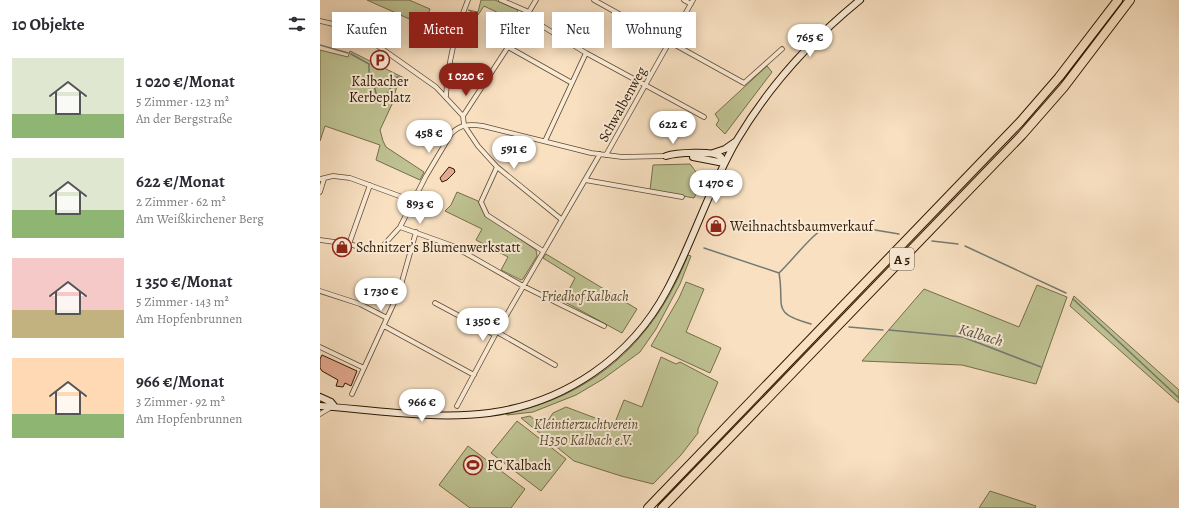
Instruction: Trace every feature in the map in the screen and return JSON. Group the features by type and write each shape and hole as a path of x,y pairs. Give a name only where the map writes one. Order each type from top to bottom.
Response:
{"highway":[{"name":"A 5","path":"648,508 1020,122 1059,77 1118,0"},
{"name":"A 5","path":"662,508 1022,135 1064,87 1130,0"}],"main road":[{"path":"320,406 456,416 488,413 519,408 550,397 586,379 618,354 647,322 667,291 724,163 755,112 784,73 808,46 860,0"},
{"path":"666,156 672,154 714,153 725,149 737,141"},
{"path":"714,153 721,157 724,163"},
{"path":"666,156 698,157 724,163"},
{"path":"713,160 718,169 719,175"},
{"path":"320,397 330,402 335,407"}],"street":[{"path":"446,96 450,53 460,19 468,0"},
{"path":"501,0 529,12 536,0"},
{"path":"594,0 615,12"},
{"path":"684,0 692,2"},
{"name":"Schwalbenweg","path":"686,12 692,2"},
{"path":"320,21 354,29 436,87 463,116 464,125 478,146 497,167 561,219"},
{"path":"544,27 586,53 704,117"},
{"path":"463,116 507,48"},
{"path":"510,48 572,83"},
{"name":"Schwalbenweg","path":"606,155 666,48"},
{"path":"680,48 744,84 782,49"},
{"path":"544,141 586,53"},
{"path":"320,240 376,250 381,248 400,227 451,134 456,128 464,125 483,126 544,141 569,149 606,155 631,157 666,156"},
{"path":"457,406 561,219 600,154"},
{"path":"497,167 481,202 483,208 487,214 543,251"},
{"path":"320,192 322,179 333,176 341,176 413,201"},
{"path":"585,180 682,198"},
{"path":"349,244 370,185"},
{"path":"400,227 453,246 523,286 604,326"},
{"path":"352,394 399,292 416,232"},
{"path":"320,291 360,304 387,318"},
{"path":"435,302 555,365"},
{"path":"384,326 474,375"},
{"path":"320,347 364,368"},
{"path":"320,414 335,407"}],"green space":[{"path":"367,0 409,0 430,9 429,12 409,12 409,19 401,15 401,12 394,12"},
{"path":"481,0 495,0 518,10 517,12 496,12 484,6 478,15"},
{"path":"320,50 348,57 350,51 404,78 396,89 393,102 380,130 386,147 424,172 420,180 376,160 380,145 325,126 320,141"},
{"path":"767,66 772,72 725,134 716,125 719,120 715,114"},
{"path":"690,164 696,172 699,180 697,193 694,198 650,190 653,165"},
{"name":"Friedhof Kalbach","path":"457,192 478,201 486,216 536,250 537,256 523,279 521,280 501,270 508,257 476,240 482,229 445,211 451,205"},
{"name":"Friedhof Kalbach","path":"546,254 637,309 622,333 563,301 575,278 543,258"},
{"path":"688,255 691,256 680,284 656,329 640,352 603,379 576,395 533,412 506,414 538,405 567,393 594,378 618,359 639,338 658,313 674,285"},
{"path":"686,282 704,289 686,332 721,348 710,373 651,346 679,298"},
{"path":"1037,285 1067,297 1036,384 962,365 862,361 924,289 1019,327"},
{"path":"1074,296 1179,390 1179,403 1070,306"},
{"name":"Kleintierzuchtverein H350 Kalbach e.V.","path":"661,357 676,364 680,362 718,382 698,429 698,433 681,455 653,484 621,476 574,461 521,418 530,416 541,425 545,425 553,413 566,407 614,425 624,400 642,407"},
{"name":"FC Kalbach","path":"517,421 566,459 541,491 491,453"},
{"name":"FC Kalbach","path":"468,446 525,489 511,508 470,508 439,485"},
{"path":"990,491 1036,506 1035,508 979,508"}],"building":[{"path":"449,167 454,169 455,172 447,180 442,182 440,178"},
{"path":"322,355 357,371 351,386 345,383 343,387 336,386 338,380 322,371 320,368 320,359"}],"waterway":[{"name":"Kalbach","path":"320,45 348,53"},
{"name":"Kalbach","path":"351,54 369,64 369,73 374,83 377,99 380,100 386,96 396,77 403,78"},
{"name":"Kalbach","path":"704,248 779,273 811,238 833,223 899,234"},
{"name":"Kalbach","path":"932,241 958,244"},
{"name":"Kalbach","path":"965,246 1066,293"},
{"name":"Kalbach","path":"779,273 781,301 784,312 798,320 811,324"},
{"name":"Kalbach","path":"1073,299 1179,398"},
{"name":"Kalbach","path":"849,327 883,330"},
{"name":"Kalbach","path":"889,330 963,337 1041,367"}],"place":[{"name":"Kalbacher Kerbeplatz","path":"380,60"},
{"name":"Weihnachtsbaumverkauf","path":"716,226"},
{"name":"Schnitzer’s Blumenwerkstatt","path":"342,247"},
{"name":"FC Kalbach","path":"473,465"}]}
